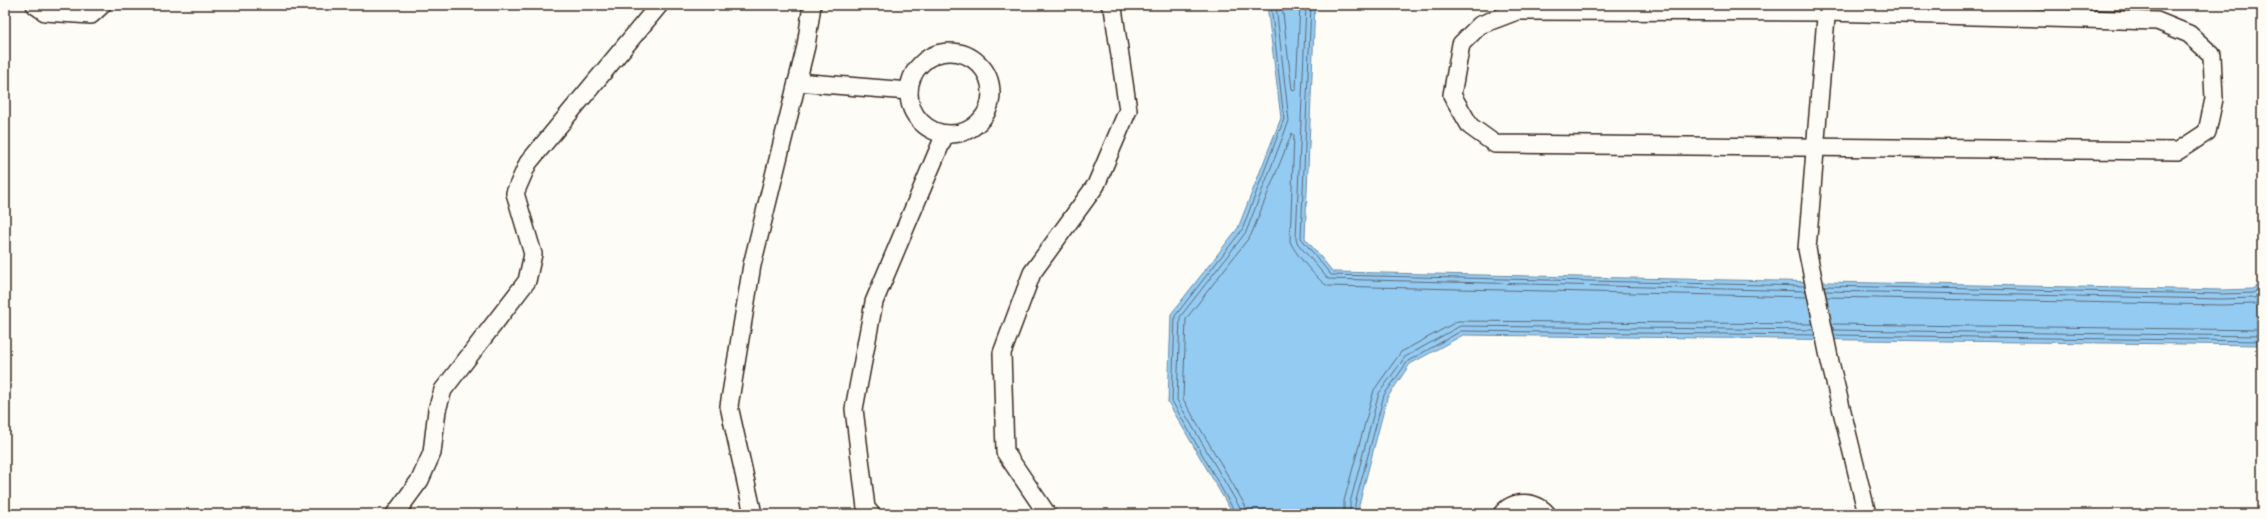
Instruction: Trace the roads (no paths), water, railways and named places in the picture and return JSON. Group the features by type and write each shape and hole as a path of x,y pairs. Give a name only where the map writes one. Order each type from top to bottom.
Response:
{"lane":[{"path":"35,5 45,12 91,15 102,5"},
{"path":"395,514 420,480 432,453 437,410 443,390 527,282 533,254 515,192 528,163 659,5"},
{"path":"753,514 729,406 752,266 806,46 812,5"},
{"path":"1047,514 1005,452 1002,353 1032,274 1096,185 1128,110 1113,8 1110,5"},
{"path":"1826,9 1807,249 1830,362 1867,514"},
{"path":"1826,9 2157,21 2189,34 2212,55 2214,99 2207,132 2178,151 1815,146 1495,144 1470,126 1452,95 1461,44 1480,25 1518,11 1826,9"},
{"path":"944,52 958,53 971,58 982,67 989,79 991,93 989,107 982,119 972,128 958,133 945,134 933,130 923,124 912,108 909,91 912,77 920,65 931,56 944,52"},
{"path":"796,82 909,91"},
{"path":"871,514 866,508 854,409 874,302 945,134"},
{"path":"1502,514 1512,506 1530,503 1539,507 1547,514"}],"water":[{"path":"1267,5 1315,5 1305,238 1333,272 2222,290 2252,289 2262,282 2262,345 1463,335 1410,364 1387,398 1359,505 1359,514 1233,514 1168,402 1171,314 1238,228 1281,118"}]}
